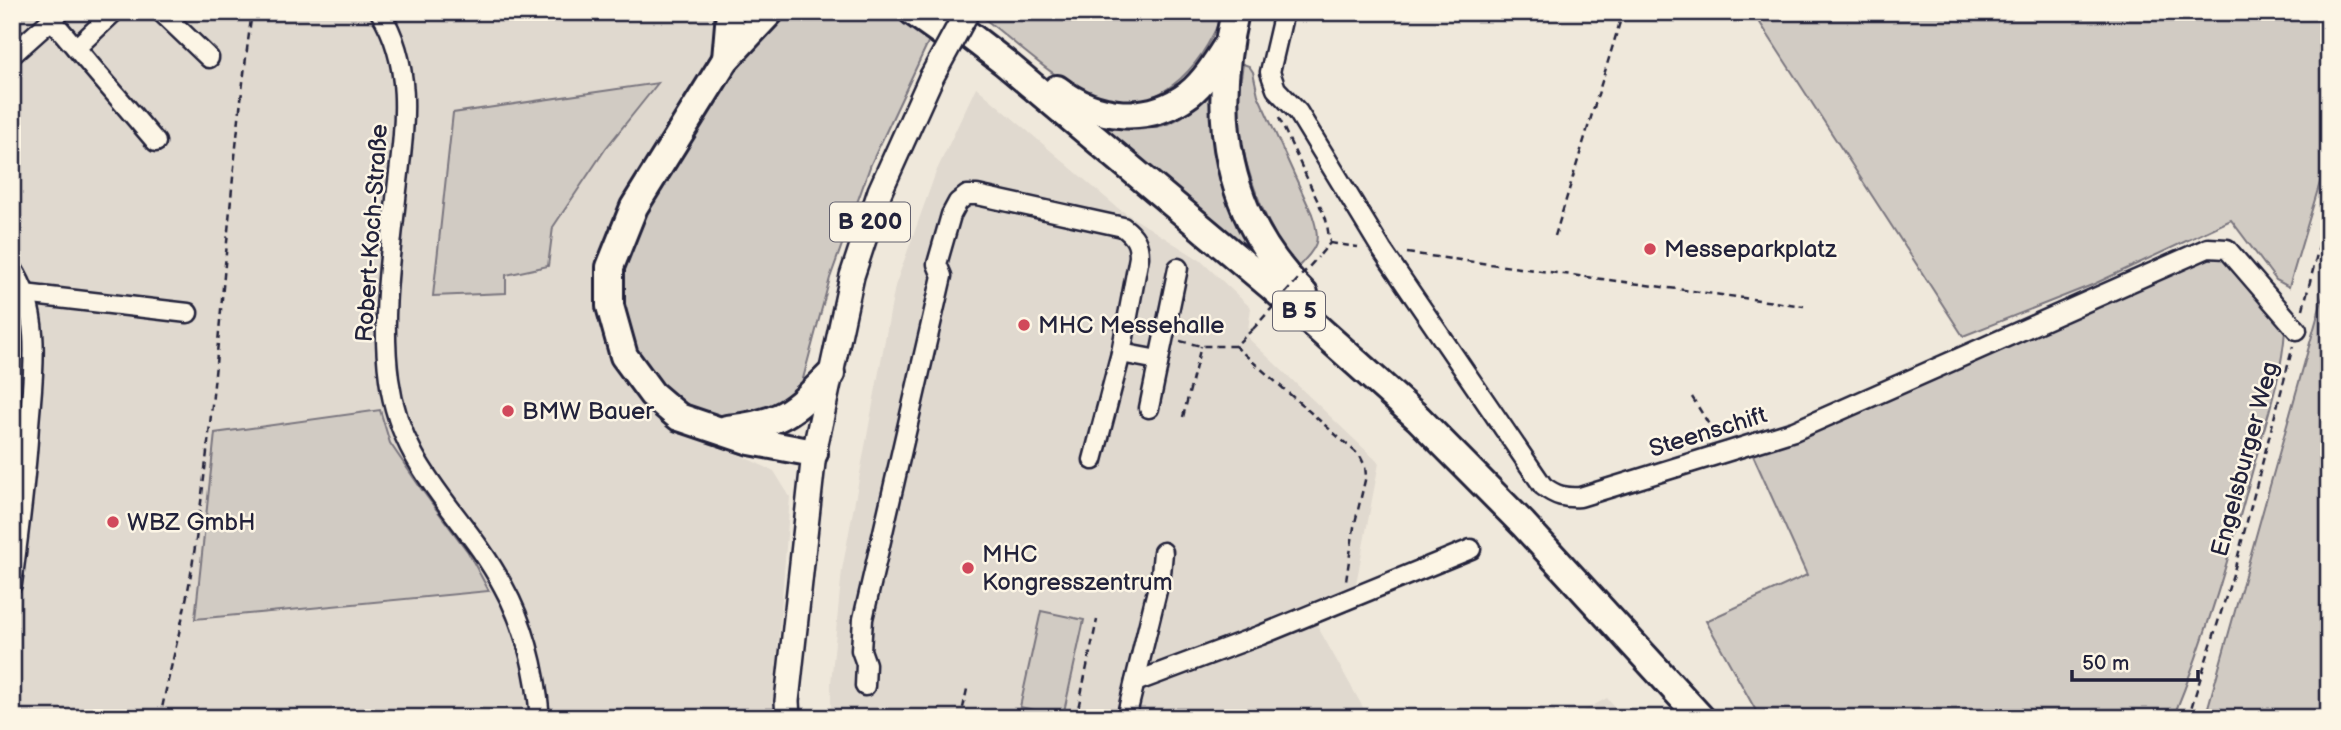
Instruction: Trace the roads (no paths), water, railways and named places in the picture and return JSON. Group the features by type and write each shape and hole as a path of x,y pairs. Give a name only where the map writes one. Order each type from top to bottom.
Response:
{"highway":[{"path":"726,59 730,12"},
{"path":"770,12 726,59 634,207 610,267 610,306 624,356 652,394 679,417 750,441 814,453"},
{"path":"913,12 977,57 1004,62"},
{"name":"B 5","path":"939,12 980,42 1272,287 1418,418 1523,524 1701,718"},
{"path":"1235,12 1227,46 1224,131 1243,205 1258,236 1285,276 1404,393 1418,418"},
{"path":"980,42 998,43 1070,99 1086,107 1123,116 1149,113 1174,104 1191,93 1213,68 1227,46"},
{"path":"719,430 762,425 781,418 804,401 831,374"}],"main road":[{"name":"B 200","path":"814,453 852,276 876,203 931,78 967,12"},
{"path":"788,718 787,701 797,595 814,453"}],"street":[{"path":"76,48 114,12"},
{"path":"161,12 209,58"},
{"name":"Robert-Koch-Straße","path":"380,12 396,45 406,97 385,319 392,401 419,466 503,584 520,621 534,666 540,718"},
{"name":"Steenschift","path":"1284,12 1270,72 1276,89 1298,112 1382,250 1543,486 1566,498 1580,497 1794,431 2207,248 2227,249 2297,330"},
{"path":"12,55 56,16 76,48 156,142"},
{"path":"865,686 866,664 861,650 863,619 942,276 937,264 951,215 958,202 967,195 1123,227 1133,235 1139,246 1121,353 1093,460"},
{"path":"12,268 24,294 35,354 26,470 12,584"},
{"path":"1149,408 1178,268"},
{"path":"24,294 188,313"},
{"path":"1121,353 1158,360"},
{"path":"1135,682 1471,549"},
{"path":"1126,718 1161,574 1163,552"}],"place":[{"name":"Messeparkplatz","path":"1650,249"},
{"name":"MHC Messehalle","path":"1024,325"},
{"name":"BMW Bauer","path":"508,411"},
{"name":"WBZ GmbH","path":"113,522"},
{"name":"MHC Kongresszentrum","path":"968,568"}]}
